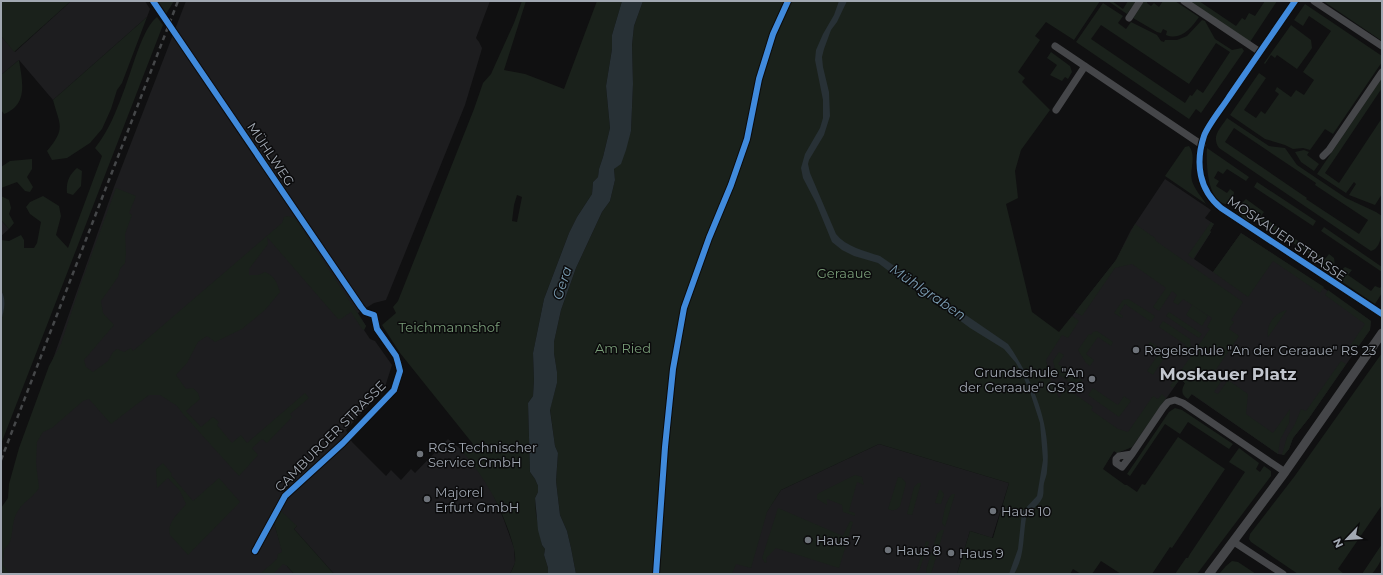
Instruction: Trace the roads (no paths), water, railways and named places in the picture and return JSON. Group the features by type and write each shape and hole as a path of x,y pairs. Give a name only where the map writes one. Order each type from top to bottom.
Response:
{"street":[{"name":"MÜHLWEG","path":"153,1 361,307 365,312 374,315"},
{"path":"1129,18 1140,1"},
{"path":"1184,1 1260,52"},
{"name":"MOSKAUER STRASSE","path":"1294,1 1205,133 1200,159 1200,176 1205,189 1215,203 1382,314"},
{"path":"1314,1 1382,46"},
{"path":"1055,46 1202,145"},
{"path":"1056,110 1085,66"},
{"path":"1324,156 1382,72"},
{"name":"CAMBURGER STRASSE","path":"256,551 285,496 343,443 394,390 400,371 398,363 396,356 377,329 374,315"},
{"path":"1209,574 1285,472 1382,333"},
{"path":"1132,454 1165,405 1175,400 1183,403 1285,472"},
{"path":"1234,542 1283,574"}],"water":[{"name":"Gera","path":"622,1 643,1 634,26 632,45 633,84 631,131 621,164 614,169 615,180 610,201 602,212 576,268 561,310 554,342 557,383 550,410 555,446 558,453 556,481 560,515 567,531 576,574 548,574 548,568 544,555 545,549 542,545 538,530 535,498 538,492 538,486 530,472 528,403 533,396 533,353 544,299 569,233 577,217 592,194 593,182 598,177 610,128 606,86 612,49 612,35"},
{"name":"Mühlgraben","path":"839,1 847,1 837,22 831,30 822,57 829,92 830,116 824,135 809,160 808,164 810,173 836,234 840,238 856,248 880,256 1008,344 1033,388 1039,404 1047,437 1047,471 1042,499 1027,514 1022,552 1018,567 1014,574 1009,574 1018,549 1022,512 1037,496 1043,460 1040,423 1030,392 1022,374 1016,363 1004,349 970,328 935,302 917,292 878,263 854,256 842,250 832,242 816,203 803,178 801,168 805,154 820,128 823,118 823,100 815,60 816,50 834,15"},
{"path":"1,290 4,298 4,309 1,321"}],"railway":[{"path":"1,460 178,1"}],"place":[{"name":"Regelschule \"An der Geraaue\" RS 23","path":"1136,350"},
{"name":"Grundschule \"An der Geraaue\" GS 28","path":"1092,379"},
{"name":"RGS Technischer Service GmbH","path":"420,454"},
{"name":"Majorel Erfurt GmbH","path":"427,499"},
{"name":"Haus 10","path":"993,511"},
{"name":"Haus 7","path":"808,540"},
{"name":"Haus 8","path":"888,550"},
{"name":"Haus 9","path":"951,553"}],"district":[{"name":"Moskauer Platz","path":"1228,374"}],"park label":[{"name":"Geraaue","path":"844,273"},
{"name":"Teichmannshof","path":"449,327"},
{"name":"Am Ried","path":"623,348"}]}
